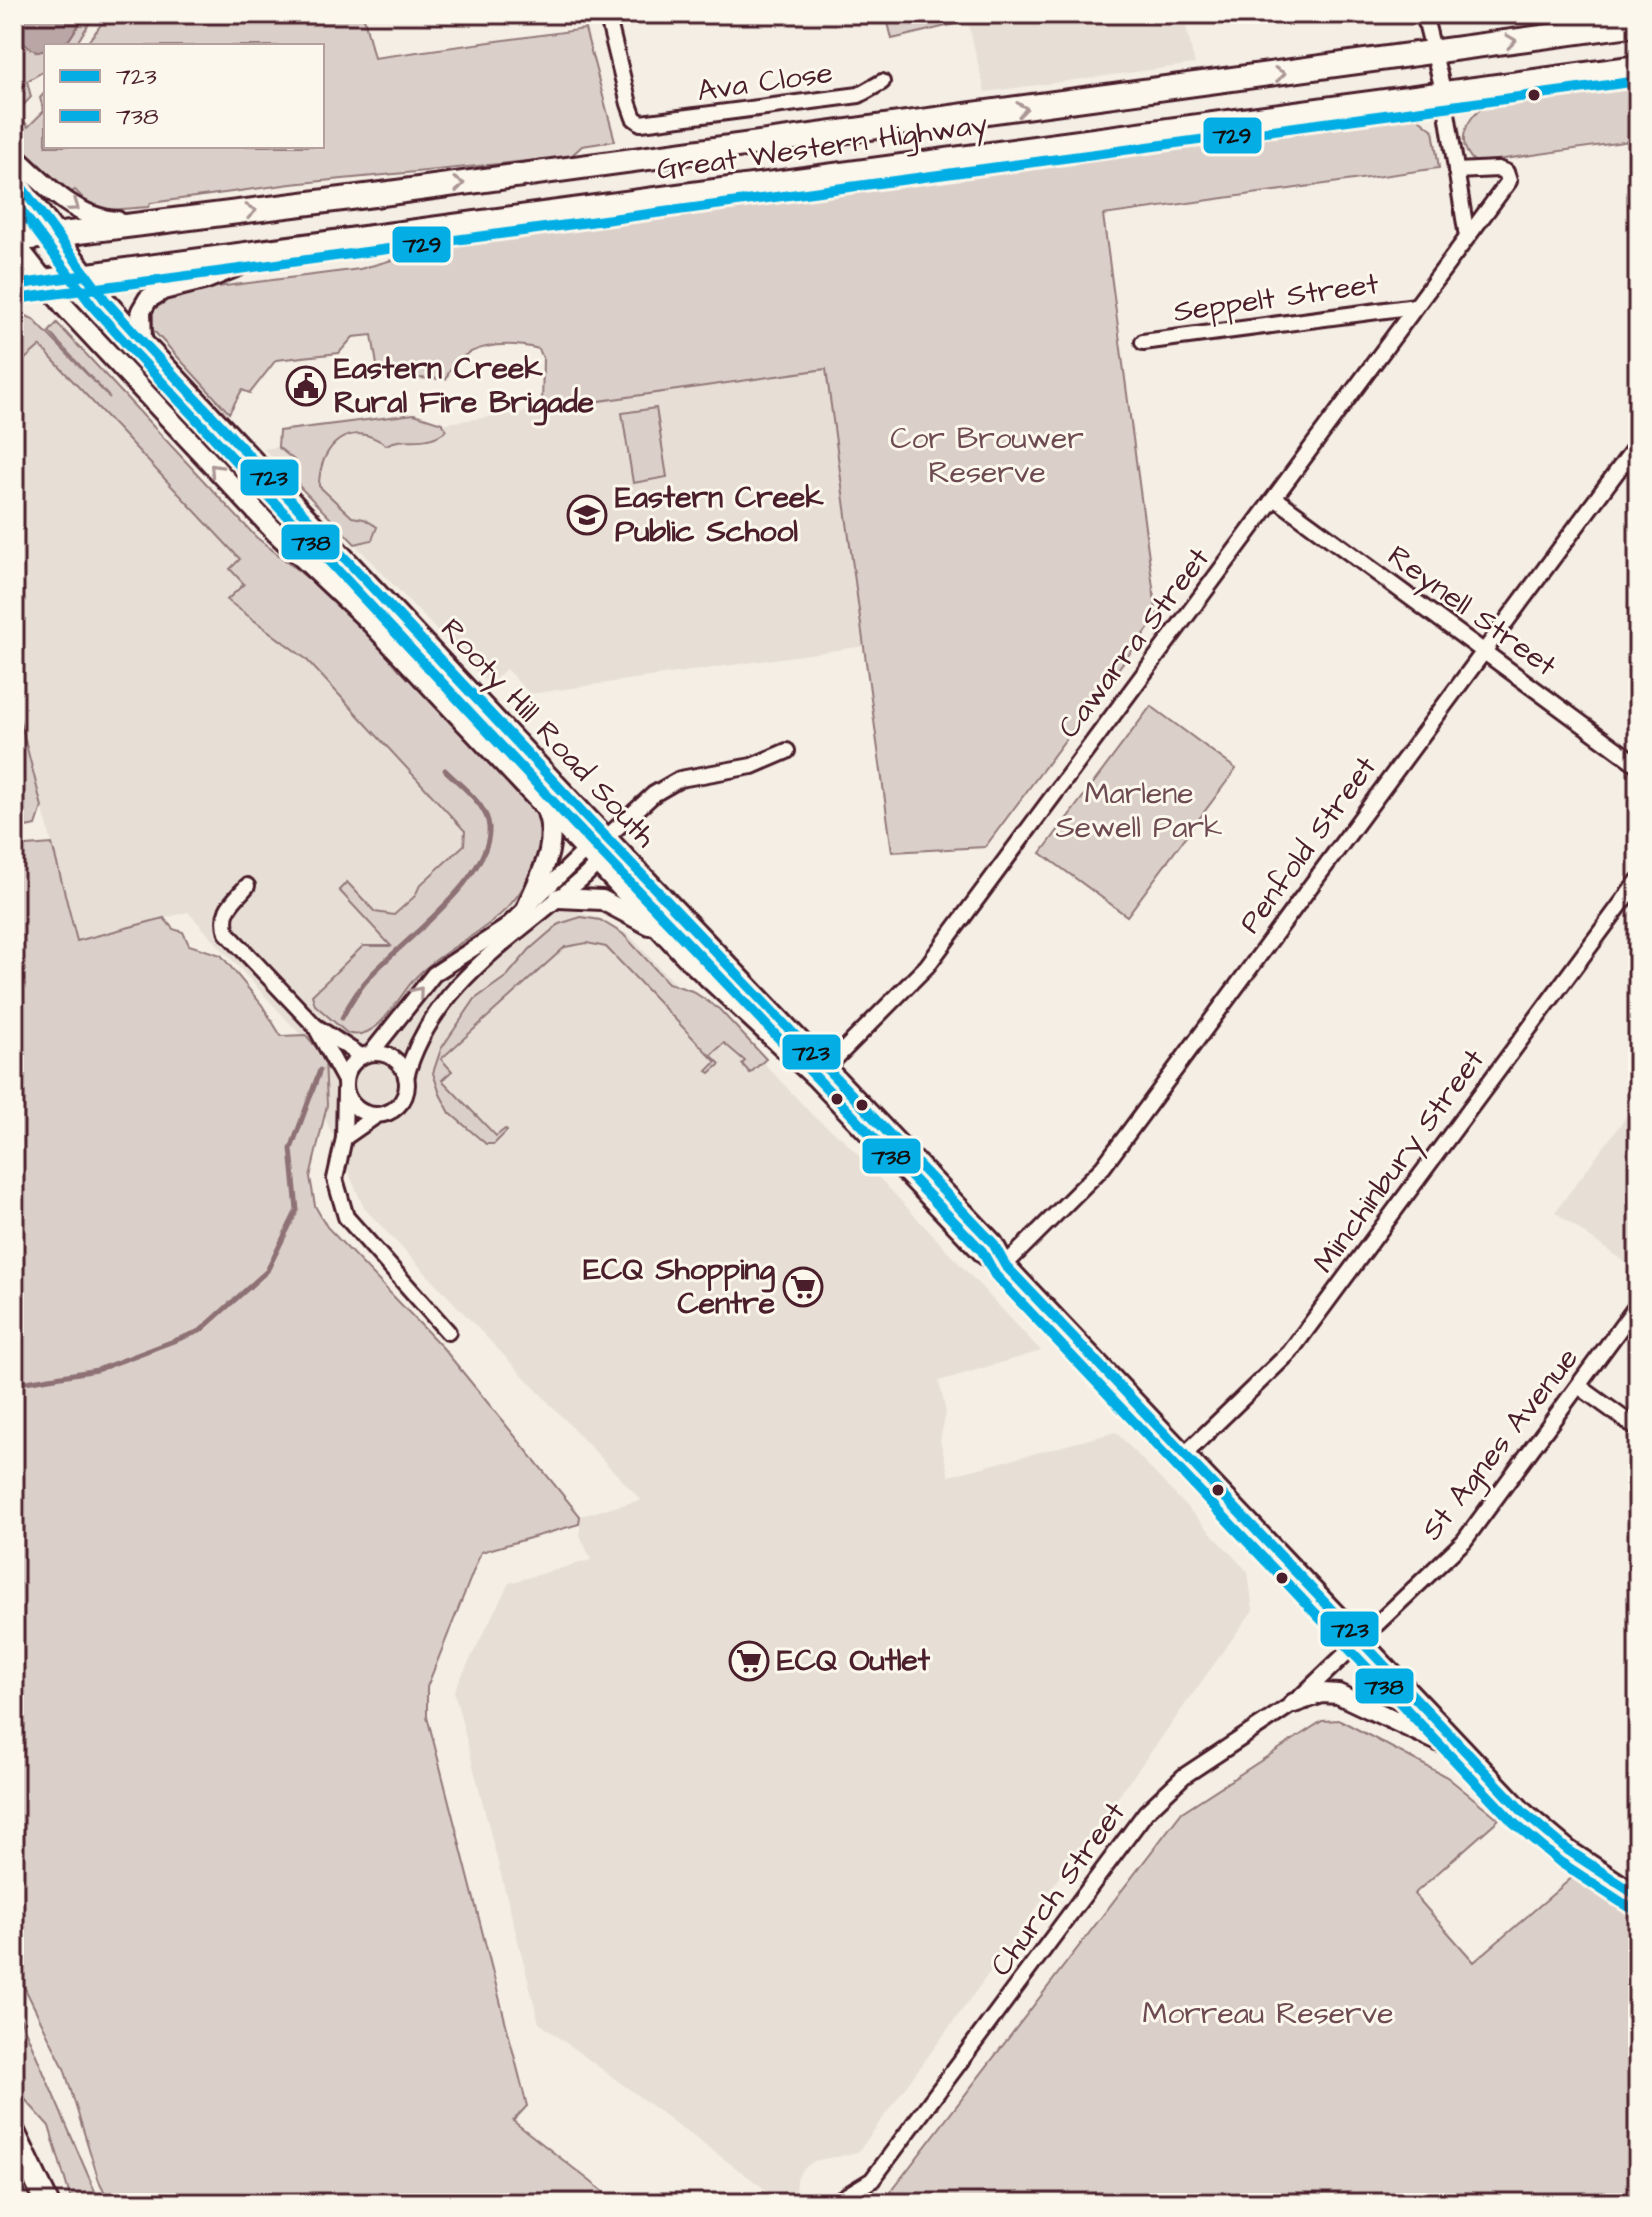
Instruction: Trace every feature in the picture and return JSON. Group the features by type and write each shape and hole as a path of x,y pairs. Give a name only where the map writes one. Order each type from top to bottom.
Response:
{"highway":[{"name":"Great Western Highway","path":"14,241 1638,24"},
{"name":"Great Western Highway","path":"14,285 271,253 1638,67"},
{"path":"14,2134 47,2203"}],"main road":[{"path":"14,156 89,216 107,220 174,221"},
{"name":"Rooty Hill Road South","path":"14,177 55,234 142,341 607,837 985,1255 1005,1265 1524,1813 1568,1850 1638,1896"},
{"name":"Rooty Hill Road South","path":"14,241 44,281 276,533 371,623 662,932 725,995 821,1073"},
{"path":"142,341 141,311 155,294 207,279 271,253"},
{"path":"527,907 552,847 547,812"},
{"path":"559,898 602,900 662,932"},
{"path":"1294,1703 1322,1693 1338,1694 1467,1755"}],"street":[{"name":"Ava Close","path":"607,14 634,118 641,123 859,95 882,82"},
{"path":"1424,14 1444,94 1467,237"},
{"name":"Cawarra Street","path":"821,1073 927,966 1507,186 1509,176 1498,169 1456,171"},
{"name":"Seppelt Street","path":"1143,342 1416,306"},
{"name":"Penfold Street","path":"1005,1265 1103,1167 1638,443"},
{"name":"Reynell Street","path":"1275,498 1638,765"},
{"path":"344,1138 377,1115 390,1111 402,1100 418,1038 444,997 559,898 607,837 654,794 680,779 752,766 787,751"},
{"path":"448,1332 350,1226 336,1188 337,1162 344,1138 345,1086 353,1062 385,1039 424,984 446,966 493,938 591,857"},
{"name":"Minchinbury Street","path":"1183,1456 1290,1352 1638,881"},
{"path":"247,886 226,908 224,921 227,933 315,1026 357,1109 377,1115"},
{"path":"315,1026 366,1055 389,1056 403,1068 406,1077"},
{"name":"St Agnes Avenue","path":"1360,1641 1464,1541 1638,1304"},
{"path":"1580,1387 1638,1429"},
{"name":"Church Street","path":"834,2203 872,2180 1146,1812 1184,1776 1294,1703 1360,1641"}],"shaded area":[{"path":"14,14 86,14 68,41 44,44 44,50 38,52 19,38"},
{"path":"966,14 1183,14 1195,64 985,92"},
{"path":"19,313 529,862 580,913 602,919 630,936 671,980 707,1006 742,1039 813,1116 842,1138 1041,1351 939,1381 946,1413 940,1440 949,1476 1116,1432 1248,1572 1253,1610 1159,1741 858,2152 814,2161 801,2171 796,2182 794,2203 784,2203 539,2023 454,1691 509,1583 591,1560 580,1535 580,1516 641,1500 364,1208 319,1104 319,1055 188,912 77,941 14,697 14,321"},
{"name":"Eastern Creek Public School","path":"826,369 865,646 530,694 506,669 489,685 264,449"},
{"path":"1638,1101 1638,1265 1635,1270 1555,1212"}],"green space":[{"path":"86,14 95,14 76,44 62,44 68,41"},
{"path":"109,14 363,14 374,58 585,29 615,141 582,146 570,157 291,184 151,203 148,207 95,211 76,201 82,197 75,190 68,194 14,148 14,30 19,39 38,52 44,50 44,71 27,81 31,97 18,111 28,127 44,111 44,148 324,148 324,44 86,44"},
{"path":"886,14 957,14 959,23 892,39"},
{"path":"1638,83 1638,140 1476,163 1465,148 1468,125 1485,106"},
{"name":"Cor Brouwer Reserve","path":"1415,116 1433,130 1439,168 1103,215 1157,617 985,847 892,852 826,369 542,409 543,358 539,349 513,345 485,347 462,358 452,367 446,379 379,377 372,335 353,337 339,353 276,360 250,393 242,390 229,413 153,330 153,310 165,302 169,293 360,269 460,241 815,198"},
{"path":"14,310 33,319 110,398 49,332 57,323 256,537 349,611 538,813 543,824 545,845 540,844 518,895 496,918 430,964 379,1024 369,1031 347,1033 315,1005 312,995 363,946 391,946 339,890 347,882 375,912 394,915 415,896 420,885 464,845 465,831 306,659 227,600 244,584 230,569 240,559 40,346 24,360 14,338"},
{"path":"656,408 667,477 633,483 622,413"},
{"path":"414,414 442,423 447,430 423,440 386,445 373,437 349,435 339,440 324,458 319,486 352,517 364,519 377,527 372,540 355,544 299,486 294,460 278,447 279,431"},
{"path":"14,697 42,807 36,825 14,829"},
{"name":"Marlene Sewell Park","path":"1151,706 1236,769 1127,916 1041,853"},
{"path":"52,844 77,941 164,918 173,929 183,932 189,945 221,955 262,1005 281,1036 306,1035 325,1058 327,1105 310,1177 315,1206 327,1227 443,1348 580,1516 579,1524 481,1552 427,1687 427,1716 527,2106 513,2121 618,2203 110,2203 99,2181 64,2068 14,1966 14,847"},
{"path":"581,917 600,920 623,934 668,983 692,991 719,1009 766,1059 750,1073 742,1064 745,1061 724,1043 711,1055 720,1064 710,1073 707,1071 716,1062 606,947 587,943 565,947 441,1059 452,1071 442,1080 496,1136 505,1129 507,1131 494,1144 486,1144 450,1113 440,1094 433,1073 441,1049 475,999 507,976 530,949 559,924"},
{"name":"Morreau Reserve","path":"1340,1720 1447,1777 1499,1819 1414,1894 1474,1962 1574,1876 1638,1918 1638,2203 882,2203 1182,1812 1322,1721"},
{"path":"14,2004 100,2203 72,2203 49,2126 14,2087"}],"waterway":[{"path":"342,1018 368,978 447,903 480,861 488,840 488,821 476,800 445,770"},
{"path":"14,1384 97,1370 200,1331 267,1271 297,1210 291,1149 320,1070"}],"transit line":[{"name":"729","path":"16,299 1638,81"},
{"name":"723","path":"14,177 105,300 142,341 584,814 993,1243 1005,1265 1524,1813 1568,1850 1638,1896"},
{"name":"738","path":"14,201 94,308 132,350 574,824 982,1251 995,1275 1514,1823 1560,1862 1630,1908"},
{"name":"723","path":"14,285 87,275"}],"place":[{"name":"Eastern Creek Rural Fire Brigade","path":"306,386"},
{"name":"Eastern Creek Public School","path":"587,515"},
{"name":"ECQ Shopping Centre","path":"803,1287"},
{"name":"ECQ Outlet","path":"749,1661"}]}
